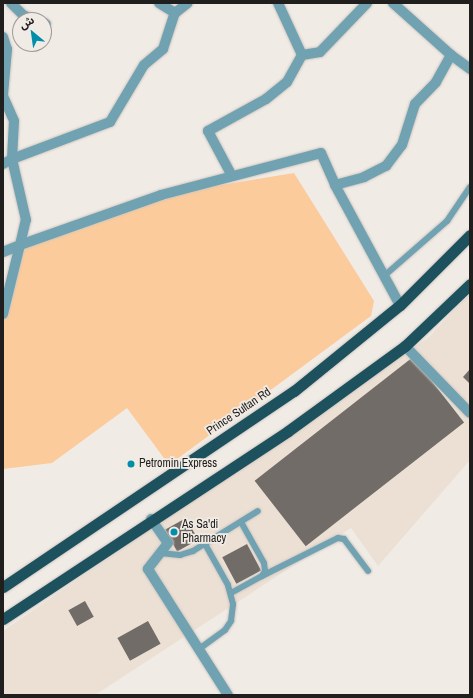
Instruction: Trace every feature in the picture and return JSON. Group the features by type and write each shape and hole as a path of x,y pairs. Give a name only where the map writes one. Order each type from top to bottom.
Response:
{"highway":[{"name":"Prince Sultan Rd","path":"3,587 294,391 400,305 470,235"},
{"path":"3,619 151,519 288,431 406,346 470,284"}],"street":[{"path":"11,3 20,12"},
{"path":"158,3 175,13"},
{"path":"8,162 110,122 144,65 163,49 175,13 188,3"},
{"path":"278,3 302,55"},
{"path":"302,55 320,52 367,3"},
{"path":"393,3 451,55 470,69"},
{"path":"3,37 7,49 3,96 14,121 8,162 26,220 3,314"},
{"path":"232,176 208,131 266,99 287,82 302,55"},
{"path":"335,185 364,177 386,166 402,145 415,104 436,82 451,55"},
{"path":"3,252 161,194 321,153 335,185 400,305"},
{"path":"406,346 470,414"},
{"path":"151,519 168,542 148,569 228,695"}],"lane":[{"path":"384,276 447,221 470,187"},
{"path":"160,553 180,555 205,544 258,511"},
{"path":"241,522 264,563 262,576"},
{"path":"231,594 262,576 338,538 344,539 368,571"},
{"path":"199,649 225,630 231,621 231,594 205,544"}],"shaded area":[{"path":"294,173 374,301 371,316 169,465 127,408 52,463 3,469 3,314 20,245 161,195"},
{"path":"470,293 470,460 378,566 351,528 95,695 3,695 3,631 429,337"}],"building":[{"path":"413,357 464,422 306,546 255,481"},
{"path":"470,369 470,384 463,377"},
{"path":"186,518 198,540 177,552 165,530"},
{"path":"247,544 261,570 236,584 222,557"},
{"path":"85,601 94,617 77,626 68,610"},
{"path":"148,621 161,644 130,661 117,638"}],"place":[{"name":"Petromin Express","path":"131,464"},
{"name":"As Sa'di Pharmacy","path":"174,532"}]}
